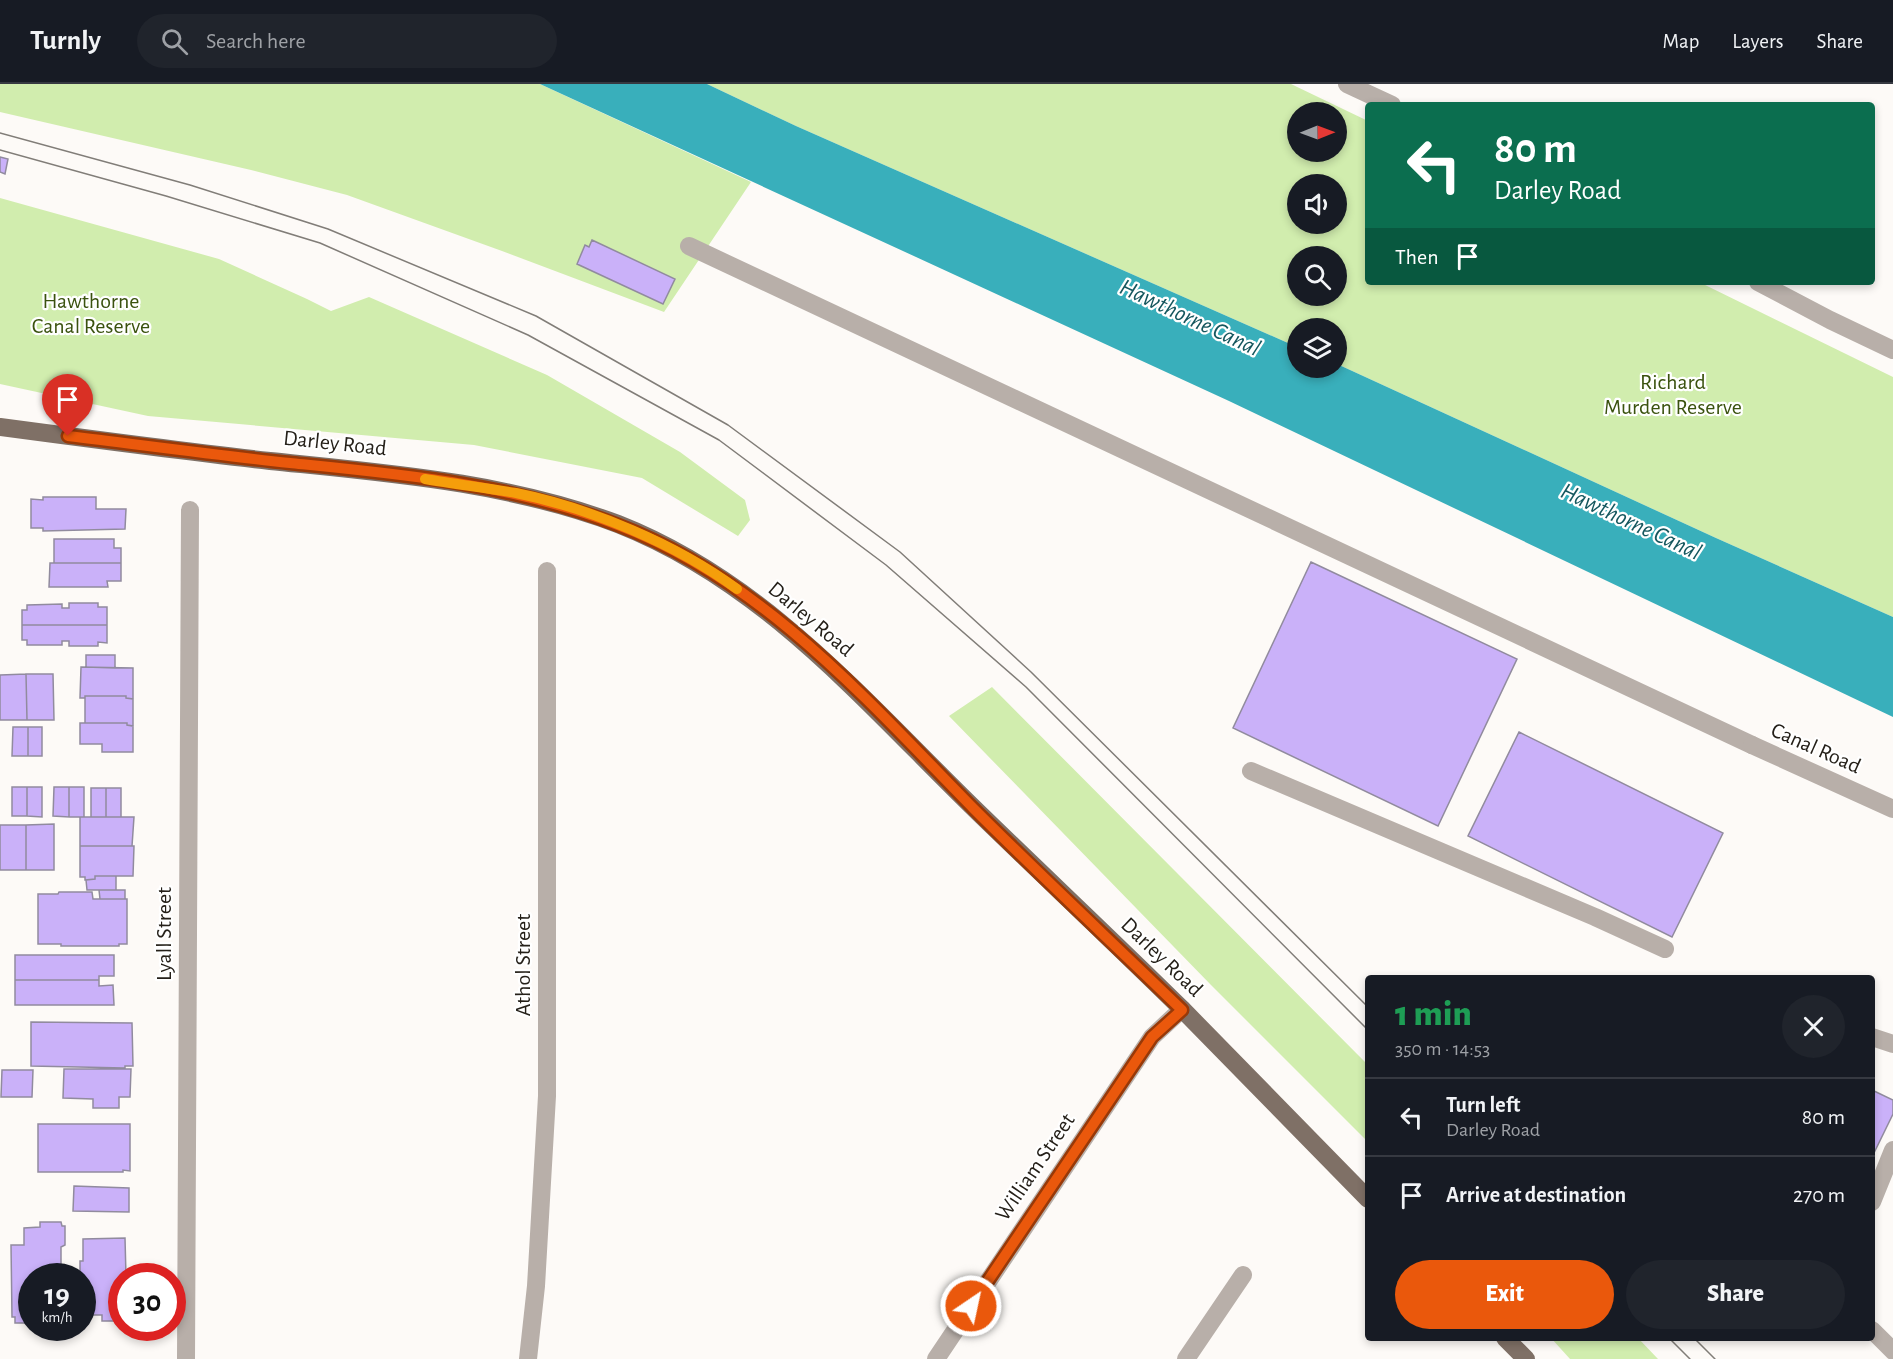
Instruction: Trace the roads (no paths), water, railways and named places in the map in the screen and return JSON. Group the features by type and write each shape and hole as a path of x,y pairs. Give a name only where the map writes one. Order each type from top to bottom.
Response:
{"main road":[{"name":"Darley Road","path":"0,427 205,454 398,474 517,494 585,513 651,538 720,576 782,622 865,697 977,811 1182,1010 1365,1196"},
{"path":"1508,1341 1526,1359"}],"street":[{"path":"1347,84 1386,102"},
{"name":"Canal Road","path":"689,246 1752,746 1893,809"},
{"path":"1764,285 1893,350"},
{"name":"Lyall Street","path":"186,1359 190,510"},
{"name":"Athol Street","path":"528,1359 537,1275 547,1096 547,571"},
{"path":"1251,771 1595,916 1665,949"},
{"name":"William Street","path":"936,1359 1152,1037 1182,1010"},
{"path":"1875,1038 1893,1044"},
{"path":"1875,1195 1893,1150"},
{"path":"1186,1359 1243,1275"},
{"path":"1875,1333 1893,1351"}],"water":[{"name":"Hawthorne Canal","path":"540,84 707,84 796,126 1287,343 1287,378 1347,378 1347,369 1893,617 1893,717 1229,401"}],"tram line":[{"path":"0,133 190,185 328,229 536,316 728,425 900,552 1031,672 1365,1004"},
{"path":"0,150 166,196 320,243 528,335 719,440 886,565 1026,687 1365,1027"},
{"path":"1672,1341 1690,1359"},
{"path":"1697,1341 1715,1359"}],"park label":[{"name":"Hawthorne Canal Reserve","path":"91,314"},
{"name":"Richard Murden Reserve","path":"1673,394"}]}
